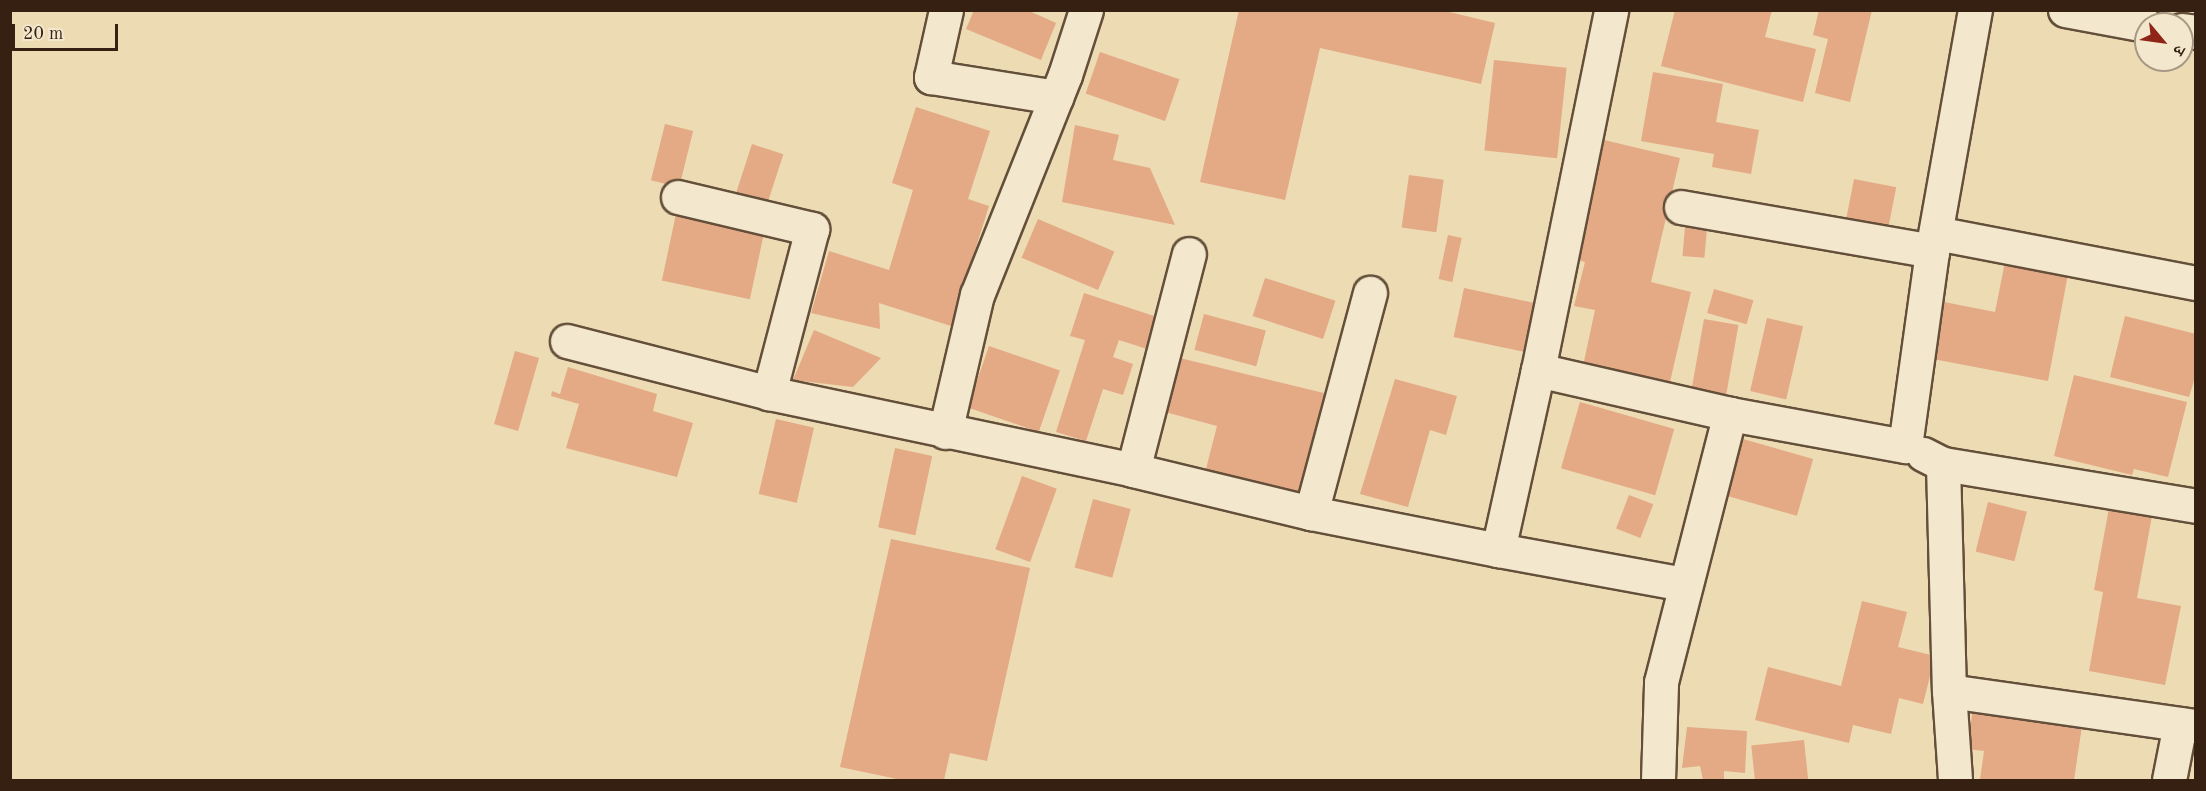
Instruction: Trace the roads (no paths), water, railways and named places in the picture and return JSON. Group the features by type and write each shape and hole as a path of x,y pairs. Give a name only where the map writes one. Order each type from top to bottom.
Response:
{"street":[{"path":"946,10 931,78 1056,97"},
{"path":"945,432 977,295 1056,97 1086,10"},
{"path":"1498,550 1538,369 1611,10"},
{"path":"1905,446 1934,242 1976,10"},
{"path":"2084,12 2134,22"},
{"path":"678,197 812,229 770,393"},
{"path":"1681,207 1934,242 2196,283"},
{"path":"1133,470 1189,254"},
{"path":"1311,513 1370,293"},
{"path":"567,340 770,393 945,432 1133,470 1311,513 1684,584"},
{"path":"1538,369 1730,414 1905,446 1943,464 2196,506"},
{"path":"1658,780 1661,682 1684,584 1730,414"},
{"path":"1943,464 1949,692 1955,780"},
{"path":"1949,692 2188,725 2169,780"}]}
